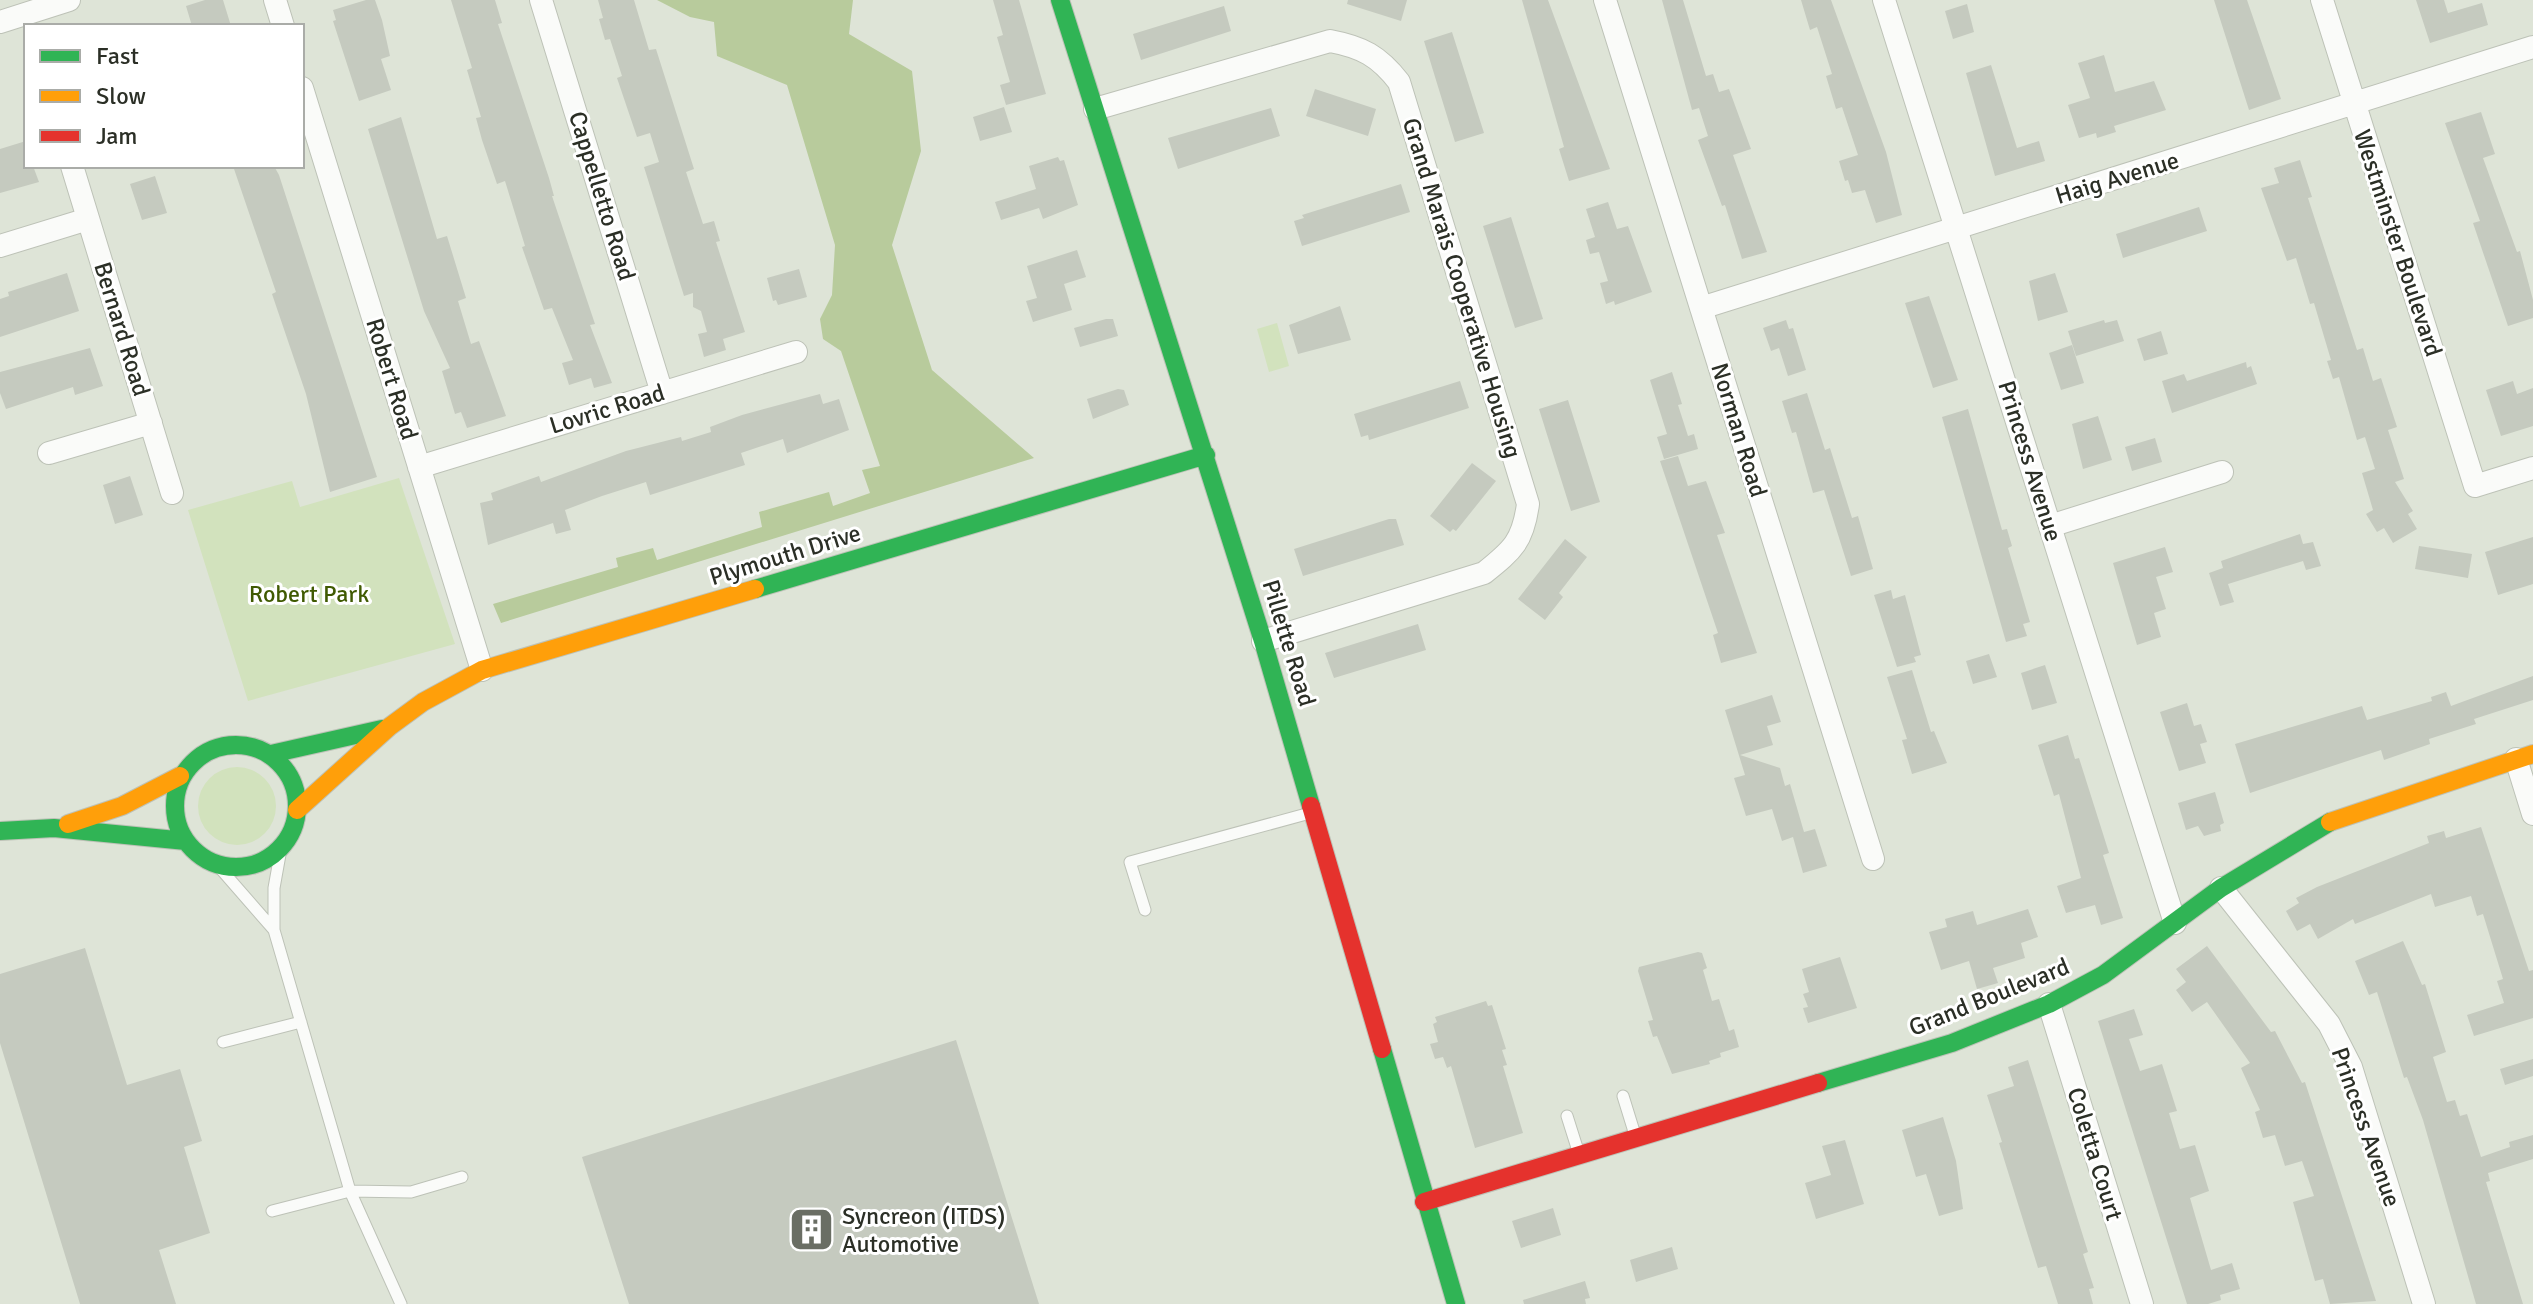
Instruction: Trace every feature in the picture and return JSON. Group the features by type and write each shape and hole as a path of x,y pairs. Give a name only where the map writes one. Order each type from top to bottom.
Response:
{"street":[{"path":"0,22 69,0"},
{"path":"275,0 282,24"},
{"name":"Cappelletto Road","path":"541,0 662,393"},
{"name":"Pillette Road","path":"1060,0 1263,641 1456,1304"},
{"name":"Norman Road","path":"1605,0 1873,859"},
{"name":"Princess Avenue","path":"1884,0 2175,923"},
{"name":"Westminster Boulevard","path":"2322,0 2475,486 2533,468"},
{"name":"Grand Marais Cooperative Housing","path":"1095,109 1330,41 1357,46 1382,60 1399,82 1528,504 1525,529 1512,552 1484,573 1263,641"},
{"name":"Haig Avenue","path":"1701,308 2533,47"},
{"name":"Robert Road","path":"304,94 482,670"},
{"name":"Bernard Road","path":"73,168 172,493"},
{"path":"0,246 88,219"},
{"name":"Lovric Road","path":"419,467 796,352"},
{"path":"49,453 151,423"},
{"name":"Plymouth Drive","path":"297,810 389,727 423,702 482,670 1206,455"},
{"path":"2050,526 2222,472"},
{"name":"Plymouth Drive","path":"271,754 389,727"},
{"path":"54,828 122,806 180,776 196,756 218,745 256,746 271,754 293,783 297,810 281,849 265,862 244,868 219,867 200,856 186,841 177,818 176,796 180,776"},
{"path":"2524,756 2533,814"},
{"name":"Grand Boulevard","path":"1424,1202 1952,1043 2049,1004 2103,975 2221,888 2335,819 2524,756"},
{"path":"0,831 54,828 186,841"},
{"name":"Princess Avenue","path":"2221,888 2321,1013 2351,1067 2424,1304"},
{"name":"Coletta Court","path":"2049,1004 2142,1304"}],"lane":[{"path":"1145,910 1130,862 1314,811"},
{"path":"281,849 274,888 274,930 350,1191 401,1304"},
{"path":"219,867 274,930"},
{"path":"223,1042 301,1022"},
{"path":"1623,1096 1636,1138"},
{"path":"1567,1116 1580,1155"},
{"path":"272,1211 350,1191 411,1192 462,1177"}],"green space":[{"path":"657,0 853,0 849,34 912,71 921,151 892,245 932,370 1034,458 501,623 493,604 618,567 616,558 653,548 657,560 762,527 759,512 829,492 833,506 870,493 862,470 880,466 841,351 823,339 820,319 832,295 835,245 787,85 717,56 714,22 690,17"},
{"path":"1277,323 1289,366 1269,372 1257,329"},
{"name":"Robert Park","path":"399,478 455,644 248,701 188,510 292,481 300,507"},
{"path":"237,767 252,770 265,778 273,791 276,806 273,821 265,834 252,842 237,845 222,842 209,834 201,821 198,806 201,791 209,778 222,770"}],"building":[{"path":"205,0 223,0 230,24 191,24 186,6"},
{"path":"375,0 382,20 390,56 381,59 391,90 359,101 333,21 336,20 333,10"},
{"path":"451,0 495,0 502,23 498,24 595,324 590,325 612,383 594,388 591,378 569,385 562,363 573,360 552,308 544,310 522,247 525,246 505,181 497,184 482,140 476,118 481,117 467,70 472,68"},
{"path":"598,0 634,0 649,50 656,49 694,169 686,172 703,224 714,221 720,241 716,242 745,332 723,339 726,350 704,357 698,334 707,332 701,311 693,307 693,293 684,296 644,167 659,162 650,133 637,137 617,78 622,76 610,39 605,40 599,19 603,18"},
{"path":"993,0 1019,0 1046,94 1006,105 1000,85 1010,82 997,37 1003,35"},
{"path":"1348,0 1407,0 1401,21 1347,4"},
{"path":"1522,0 1548,0 1610,169 1569,181 1559,149 1564,147"},
{"path":"1662,0 1683,0 1706,76 1713,74 1719,92 1729,89 1751,149 1733,155 1767,252 1742,259 1725,205 1722,206 1698,140 1708,136 1699,108 1692,110"},
{"path":"1801,0 1831,0 1886,152 1902,215 1876,223 1865,190 1852,193 1848,180 1845,181 1839,161 1858,155 1842,107 1836,109 1826,76 1832,74 1817,27 1810,30"},
{"path":"2214,0 2247,0 2281,99 2249,110"},
{"path":"2416,0 2444,0 2448,13 2482,3 2488,25 2430,43"},
{"path":"1967,4 1974,32 1953,39 1945,11"},
{"path":"1224,6 1231,31 1141,60 1133,34"},
{"path":"1452,32 1484,133 1455,142 1424,41"},
{"path":"2104,55 2115,92 2154,81 2166,110 2114,126 2116,132 2097,138 2096,133 2079,138 2068,105 2090,98 2078,63"},
{"path":"1991,65 2017,148 2039,141 2045,161 1995,176 1966,73"},
{"path":"1315,89 1376,109 1368,136 1306,116"},
{"path":"1004,107 1012,132 980,141 973,117"},
{"path":"1271,108 1280,136 1178,169 1168,138"},
{"path":"2481,112 2495,154 2483,158 2517,252 2520,251 2533,300 2533,318 2508,326 2473,223 2480,221 2445,123"},
{"path":"401,117 437,239 447,236 466,298 458,301 471,344 479,341 506,416 467,428 461,412 455,414 442,371 450,368 424,311 368,129"},
{"path":"24,142 24,168 34,168 39,182 0,193 0,149"},
{"path":"1058,157 1060,161 1064,160 1078,205 1043,219 1039,208 1001,220 995,202 1036,189 1029,166"},
{"path":"2300,160 2312,197 2308,198 2357,350 2363,348 2373,381 2381,378 2397,427 2388,430 2404,479 2395,482 2413,511 2408,514 2417,529 2393,543 2384,528 2377,532 2366,514 2373,510 2362,473 2375,469 2365,437 2357,440 2339,377 2333,379 2327,361 2331,360 2314,303 2310,304 2296,258 2287,261 2261,188 2279,183 2274,168"},
{"path":"234,168 275,168 279,175 377,477 330,492 306,394 272,294 276,292"},
{"path":"155,176 167,213 142,220 130,184"},
{"path":"1401,184 1410,212 1302,246 1294,221 1304,218 1302,215"},
{"path":"1608,202 1617,229 1628,226 1652,292 1615,305 1614,301 1606,304 1600,283 1608,281 1599,252 1590,254 1586,240 1595,237 1586,209"},
{"path":"2199,207 2207,231 2123,258 2116,234"},
{"path":"1511,217 1543,319 1515,328 1483,226"},
{"path":"1077,250 1086,277 1064,284 1072,310 1033,322 1026,301 1037,298 1027,266"},
{"path":"799,269 807,297 778,305 776,300 773,301 767,278"},
{"path":"67,273 79,311 0,337 0,299 9,296 8,292"},
{"path":"2055,273 2068,312 2038,321 2029,281"},
{"path":"1929,296 1958,380 1933,388 1905,303"},
{"path":"1340,306 1351,340 1298,354 1289,325"},
{"path":"1113,319 1118,336 1080,347 1074,328"},
{"path":"1786,320 1789,329 1793,328 1806,370 1788,376 1779,348 1771,351 1763,328"},
{"path":"2104,320 2105,323 2117,320 2124,341 2076,356 2068,331"},
{"path":"2161,331 2168,354 2144,361 2137,339"},
{"path":"2072,345 2084,383 2061,390 2049,353"},
{"path":"90,348 103,386 75,395 73,387 6,409 0,393 0,372"},
{"path":"2246,362 2247,368 2251,366 2257,384 2172,413 2162,381 2184,374 2187,381"},
{"path":"1672,372 1688,436 1694,434 1698,449 1664,459 1657,437 1667,434 1650,380"},
{"path":"1460,381 1469,408 1369,440 1368,435 1361,437 1354,414"},
{"path":"2513,381 2517,394 2533,388 2533,426 2501,436 2486,390"},
{"path":"1124,390 1129,405 1093,419 1087,399"},
{"path":"1807,393 1825,450 1830,448 1852,518 1858,516 1873,569 1851,576 1824,490 1813,493 1796,432 1792,433 1782,401"},
{"path":"820,394 823,404 839,399 849,430 787,453 783,439 741,453 745,465 650,495 646,482 602,496 565,510 571,530 556,534 553,523 488,545 480,503 493,500 491,493 539,476 541,482 626,451 681,437 682,441 711,432 710,427 742,415"},
{"path":"1568,400 1600,502 1571,511 1539,409"},
{"path":"1968,409 2002,530 2007,529 2012,546 2008,548 2030,622 2023,624 2027,636 2006,642 1942,417"},
{"path":"2098,416 2112,460 2083,469 2072,424"},
{"path":"2155,438 2162,462 2132,471 2125,447"},
{"path":"1678,456 1688,486 1706,481 1725,533 1717,535 1757,653 1721,663 1713,635 1718,633 1660,461"},
{"path":"1472,463 1496,481 1456,531 1453,529 1450,532 1430,516"},
{"path":"130,476 143,515 115,524 103,485"},
{"path":"1396,519 1404,545 1303,576 1294,549"},
{"path":"2300,534 2303,544 2313,542 2321,566 2306,570 2303,561 2228,584 2234,602 2220,606 2209,573 2223,568 2221,561"},
{"path":"2533,537 2533,584 2498,595 2485,552"},
{"path":"1565,539 1587,557 1559,593 1563,597 1545,620 1518,599"},
{"path":"2419,546 2472,554 2468,578 2415,569"},
{"path":"2165,547 2173,572 2156,577 2166,609 2154,613 2161,637 2137,645 2113,563"},
{"path":"1891,590 1893,599 1905,595 1921,655 1914,657 1916,662 1897,667 1874,595"},
{"path":"1418,624 1426,650 1334,678 1325,653"},
{"path":"1989,654 1997,677 1973,684 1966,661"},
{"path":"2045,665 2057,703 2032,710 2021,673"},
{"path":"1912,670 1931,732 1934,731 1947,763 1912,774 1902,740 1907,739 1887,677"},
{"path":"2533,676 2533,700 2474,719 2476,724 2429,739 2430,744 2384,760 2381,750 2250,793 2235,744 2362,706 2367,720 2432,701 2431,697 2446,692 2451,706"},
{"path":"1772,695 1781,722 1767,726 1773,745 1740,755 1780,768 1785,786 1790,784 1804,832 1815,829 1827,866 1803,873 1793,837 1782,841 1772,809 1746,816 1734,778 1745,775 1725,710"},
{"path":"2187,703 2194,726 2201,724 2207,742 2200,744 2206,763 2179,771 2160,712"},
{"path":"2068,735 2075,759 2079,758 2109,853 2103,855 2123,918 2101,925 2095,905 2066,913 2057,886 2081,878 2059,794 2054,796 2038,745"},
{"path":"2215,792 2224,823 2220,825 2221,831 2204,836 2198,826 2186,830 2178,803"},
{"path":"2481,827 2529,971 2533,970 2533,1018 2474,1036 2467,1015 2504,1003 2497,981 2503,979 2483,914 2477,916 2471,896 2435,907 2431,894 2355,924 2353,919 2318,939 2310,924 2297,931 2286,911 2299,903 2296,898 2317,887 2429,843 2427,836 2444,831 2446,838"},
{"path":"2028,909 2038,937 2021,943 2025,958 1993,968 1998,983 1977,989 1969,961 1941,970 1929,932 1947,927 1945,919 1973,911 1977,925"},
{"path":"2403,941 2422,985 2425,984 2446,1052 2433,1057 2447,1102 2455,1100 2460,1116 2467,1114 2481,1157 2510,1147 2509,1142 2533,1135 2533,1159 2488,1173 2490,1181 2486,1182 2523,1304 2476,1304 2423,1120 2407,1077 2404,1078 2377,992 2369,995 2355,961"},
{"path":"2207,946 2271,1032 2275,1031 2302,1083 2305,1082 2376,1301 2330,1304 2323,1279 2315,1281 2293,1202 2314,1196 2302,1161 2285,1166 2275,1135 2263,1138 2255,1112 2260,1110 2241,1068 2250,1063 2207,1002 2192,1012 2176,990 2186,982 2176,969"},
{"path":"85,948 127,1085 180,1069 202,1141 184,1147 210,1233 159,1250 176,1304 80,1304 0,1043 0,974"},
{"path":"1702,953 1707,968 1703,970 1712,1001 1719,999 1729,1031 1734,1029 1739,1047 1720,1053 1721,1057 1709,1061 1710,1064 1672,1074 1657,1036 1653,1037 1648,1021 1653,1020 1638,971 1639,967"},
{"path":"1840,957 1857,1008 1808,1023 1803,1008 1808,1007 1803,994 1809,992 1802,969"},
{"path":"1486,1001 1488,1006 1492,1005 1506,1049 1502,1050 1507,1065 1503,1066 1523,1133 1475,1148 1451,1066 1447,1068 1443,1057 1435,1059 1430,1044 1438,1042 1433,1024 1437,1022 1435,1017"},
{"path":"2134,1009 2143,1035 2129,1039 2140,1071 2162,1064 2177,1111 2169,1113 2180,1149 2195,1145 2209,1191 2190,1198 2211,1270 2232,1263 2240,1289 2220,1295 2221,1300 2208,1304 2187,1304 2098,1021"},
{"name":"Syncreon (ITDS) Automotive","path":"956,1040 1039,1304 629,1304 582,1157"},
{"path":"2533,1059 2533,1076 2505,1085 2500,1069"},
{"path":"2028,1060 2088,1252 2083,1254 2094,1288 2089,1289 2093,1304 2058,1304 2046,1266 2038,1268 1999,1143 2002,1142 1987,1095 2014,1086 2008,1067"},
{"path":"1943,1117 1956,1161 1963,1209 1939,1216 1926,1174 1916,1177 1902,1130"},
{"path":"1845,1140 1864,1204 1816,1219 1805,1183 1831,1175 1822,1146"},
{"path":"1553,1208 1561,1235 1521,1248 1512,1221"},
{"path":"1672,1247 1678,1269 1636,1282 1630,1260"},
{"path":"1585,1281 1590,1298 1585,1299 1586,1304 1524,1304 1523,1300"}],"traffic: fast":[{"path":"1060,0 1263,641 1311,806"},
{"path":"755,589 1206,455"},
{"path":"271,754 382,729"},
{"path":"236,745 260,749 279,763 293,782 297,806 293,830 279,849 260,863 236,867 212,863 193,849 179,830 175,806 179,782 193,763 212,749 236,745"},
{"path":"1818,1083 1952,1043 2049,1004 2103,975 2221,888 2330,822"},
{"path":"0,831 54,828 186,841"},
{"path":"1382,1049 1456,1304"}],"traffic: slow":[{"path":"297,810 389,727 423,702 482,670 755,589"},
{"path":"2330,822 2533,754"},
{"path":"68,824 122,806 180,776"}],"traffic: jam":[{"path":"1311,806 1382,1049"},
{"path":"1424,1202 1818,1083"}],"place":[{"name":"Syncreon (ITDS) Automotive","path":"811,1230"}]}
